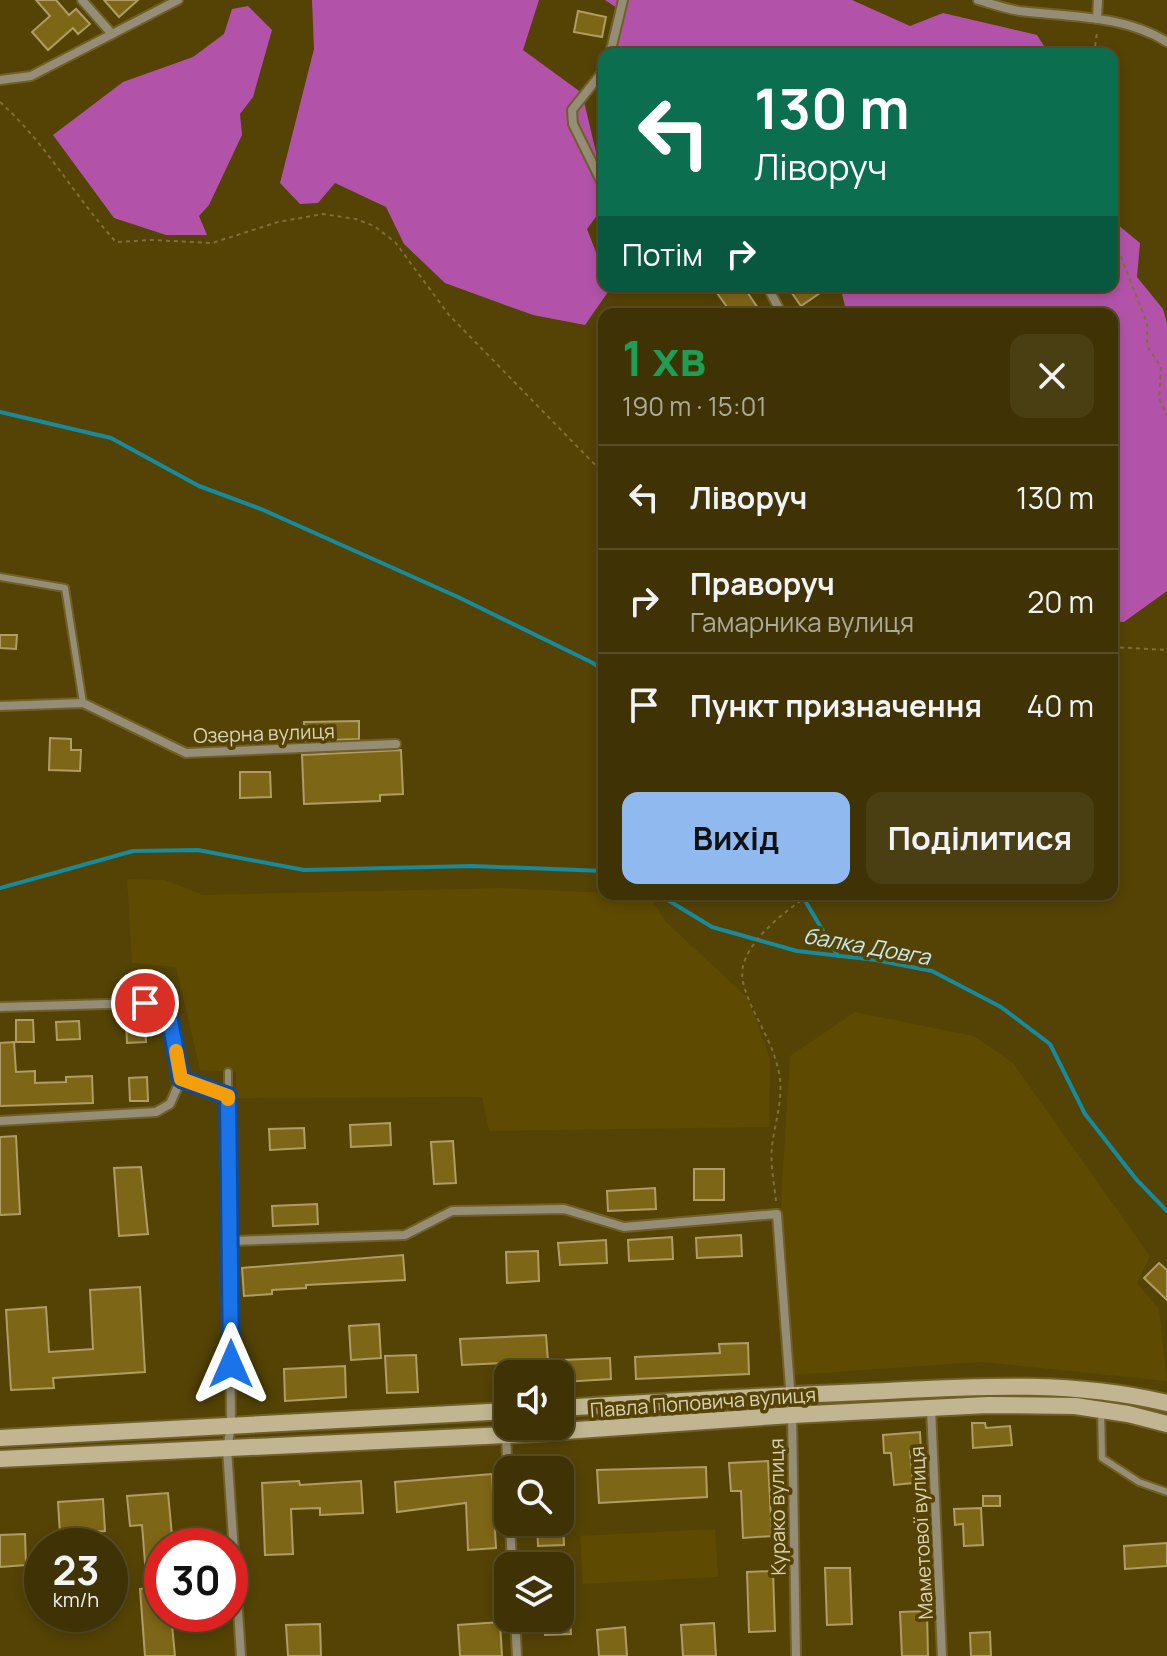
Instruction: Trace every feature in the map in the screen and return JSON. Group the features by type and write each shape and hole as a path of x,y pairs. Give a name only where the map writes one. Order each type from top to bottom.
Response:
{"main road":[{"name":"Павла Поповича вулиця","path":"574,1407 986,1386 1073,1387 1129,1394 1167,1403"},
{"name":"Павла Поповича вулиця","path":"574,1430 988,1405 1075,1406 1167,1424"},
{"path":"0,1438 494,1412"},
{"name":"Павла Поповича вулиця","path":"0,1459 494,1436"}],"street":[{"path":"82,0 112,34"},
{"path":"0,80 31,76 178,0"},
{"path":"611,48 623,0"},
{"path":"978,0 1016,10 1097,19 1146,30 1167,42"},
{"path":"1097,19 1098,0"},
{"path":"598,78 572,110 573,124 598,175"},
{"name":"Озерна вулиця","path":"0,706 83,703 186,753 396,744"},
{"path":"0,1007 145,1003 163,1008 170,1021 181,1079 170,1104 156,1112 0,1121"},
{"path":"181,1079 228,1096 231,1426 227,1449 241,1656"},
{"path":"231,1241 405,1235 452,1211 564,1209 624,1227 777,1214"},
{"name":"Курако вулиця","path":"777,1214 792,1415 796,1656"},
{"name":"Маметової вулиця","path":"931,1408 942,1656"},
{"path":"516,1632 517,1656"}],"lane":[{"path":"0,577 65,588 83,703"},
{"path":"228,1072 228,1096"},
{"path":"1101,1410 1102,1458 1139,1482 1167,1492"}],"path":[{"path":"1095,48 1097,19"},
{"path":"0,102 21,121 93,217 116,242 212,243 278,222 323,214 356,219 374,226 395,242 449,315 598,468"},
{"path":"1118,249 1147,323 1147,346 1161,367 1159,398 1167,415"},
{"path":"1118,647 1167,650"},
{"path":"777,1214 771,1149 780,1075 742,979 751,947 783,913 802,900"}],"shaded area":[{"path":"312,0 539,0 523,50 582,93 598,161 598,214 587,229 598,257 598,292 608,292 585,325 533,315 445,283 404,244 386,207 335,183 318,203 300,204 280,183 314,49"},
{"path":"605,0 852,0 910,26 943,13 1037,35 1045,48 624,48 614,45 620,10"},
{"path":"248,6 272,30 253,97 240,114 242,135 209,205 199,216 207,235 166,235 114,218 53,135 123,82 193,57 224,34 232,9"},
{"path":"1118,225 1140,243 1137,277 1163,309 1167,323 1167,591 1124,622 1118,622 1118,308 846,308 842,292 1118,292"},
{"path":"127,879 165,880 203,895 501,888 598,893 598,900 652,900 666,922 748,998 770,1059 769,1127 489,1131 482,1097 235,1098 236,1072 200,1070 176,967 132,963"},
{"path":"855,1012 974,1036 1013,1063 1150,1256 1137,1283 1159,1309 1167,1381 982,1362 791,1375 781,1200 790,1056"},
{"path":"715,1529 718,1577 583,1584 580,1536"}],"building":[{"path":"36,0 56,0 69,15 76,9 90,24 78,34 73,28 48,50 32,32 50,16"},
{"path":"104,0 138,0 119,17"},
{"path":"578,11 606,17 602,37 574,32"},
{"path":"716,292 747,292 758,308 728,308"},
{"path":"791,292 821,292 801,306"},
{"path":"0,635 17,635 16,649 0,648"},
{"path":"359,721 359,739 304,741 304,722"},
{"path":"50,738 71,739 71,750 81,750 80,771 49,770"},
{"path":"401,750 403,794 380,795 380,801 304,804 302,755"},
{"path":"240,772 270,772 271,797 240,798"},
{"path":"145,1017 146,1042 127,1043 126,1018"},
{"path":"16,1020 33,1020 34,1042 16,1042"},
{"path":"79,1021 80,1039 57,1040 56,1022"},
{"path":"14,1042 16,1072 35,1071 35,1083 66,1082 66,1077 92,1076 93,1103 0,1106 0,1043"},
{"path":"147,1077 148,1101 130,1101 129,1078"},
{"path":"390,1123 391,1145 351,1147 350,1125"},
{"path":"304,1128 305,1148 270,1150 269,1129"},
{"path":"16,1136 20,1214 0,1215 0,1137"},
{"path":"453,1141 456,1183 434,1184 431,1142"},
{"path":"141,1167 148,1234 119,1236 114,1168"},
{"path":"694,1169 724,1169 724,1200 694,1200"},
{"path":"655,1188 656,1209 608,1211 607,1191"},
{"path":"317,1204 318,1224 273,1226 272,1206"},
{"path":"741,1235 742,1256 697,1258 696,1238"},
{"path":"672,1237 673,1259 629,1261 628,1240"},
{"path":"606,1240 607,1263 560,1265 558,1243"},
{"path":"538,1251 539,1281 507,1283 506,1252"},
{"path":"403,1255 405,1280 306,1285 306,1288 244,1296 242,1268"},
{"path":"1159,1263 1167,1270 1167,1300 1144,1278"},
{"path":"140,1287 145,1372 53,1378 54,1388 11,1390 6,1310 46,1307 49,1352 93,1349 90,1290"},
{"path":"379,1324 381,1358 351,1360 349,1326"},
{"path":"546,1335 548,1360 494,1360 494,1364 462,1365 460,1339"},
{"path":"748,1343 749,1374 636,1379 635,1357 720,1353 719,1344"},
{"path":"416,1355 418,1392 387,1393 385,1356"},
{"path":"610,1358 611,1379 574,1381 574,1360 562,1360"},
{"path":"345,1366 346,1397 285,1401 284,1369"},
{"path":"972,1423 985,1423 986,1428 1010,1426 1012,1445 973,1448"},
{"path":"920,1432 921,1451 910,1451 913,1483 894,1485 891,1453 884,1453 883,1435"},
{"path":"768,1461 772,1536 743,1538 741,1491 731,1491 729,1463"},
{"path":"706,1467 707,1497 599,1503 597,1470"},
{"path":"492,1474 496,1548 468,1550 466,1503 397,1512 395,1482"},
{"path":"299,1481 300,1485 361,1481 363,1513 320,1515 320,1508 291,1509 293,1554 265,1555 262,1483"},
{"path":"168,1493 171,1528 144,1528 144,1550 142,1525 130,1526 127,1496"},
{"path":"983,1496 1000,1496 1000,1506 983,1506"},
{"path":"103,1499 105,1528 60,1528 58,1502"},
{"path":"981,1508 983,1545 964,1546 963,1524 955,1525 954,1509"},
{"path":"24,1534 24,1565 0,1567 0,1535"},
{"path":"538,1536 564,1536 564,1545 538,1546"},
{"path":"1167,1543 1167,1566 1125,1569 1124,1546"},
{"path":"825,1568 850,1568 852,1624 827,1625"},
{"path":"773,1571 775,1631 749,1632 747,1572"},
{"path":"144,1588 144,1632 173,1632 175,1656 145,1656 140,1589"},
{"path":"927,1611 928,1656 902,1656 900,1612"},
{"path":"494,1622 494,1632 501,1632 502,1656 460,1656 458,1625"},
{"path":"714,1623 716,1656 683,1656 681,1625"},
{"path":"320,1624 321,1656 288,1656 286,1625"},
{"path":"625,1627 627,1656 599,1656 597,1630"},
{"path":"545,1632 571,1632 571,1634 545,1635"},
{"path":"990,1632 991,1656 971,1656 970,1633"}],"waterway":[{"path":"0,412 111,438 199,486 261,509 458,597 598,667"},
{"name":"балка Довга","path":"0,888 133,851 198,850 304,870 472,866 598,871"},
{"name":"балка Довга","path":"668,900 712,927 797,951 876,960 932,971 1001,1007 1050,1044 1085,1114 1136,1179 1167,1211"},
{"path":"805,900 838,956"}],"slow traffic":[{"path":"176,1051 181,1079 228,1096 228,1099"}],"route":[{"path":"145,1003 163,1008 170,1021 181,1079 228,1096 231,1364"}]}
